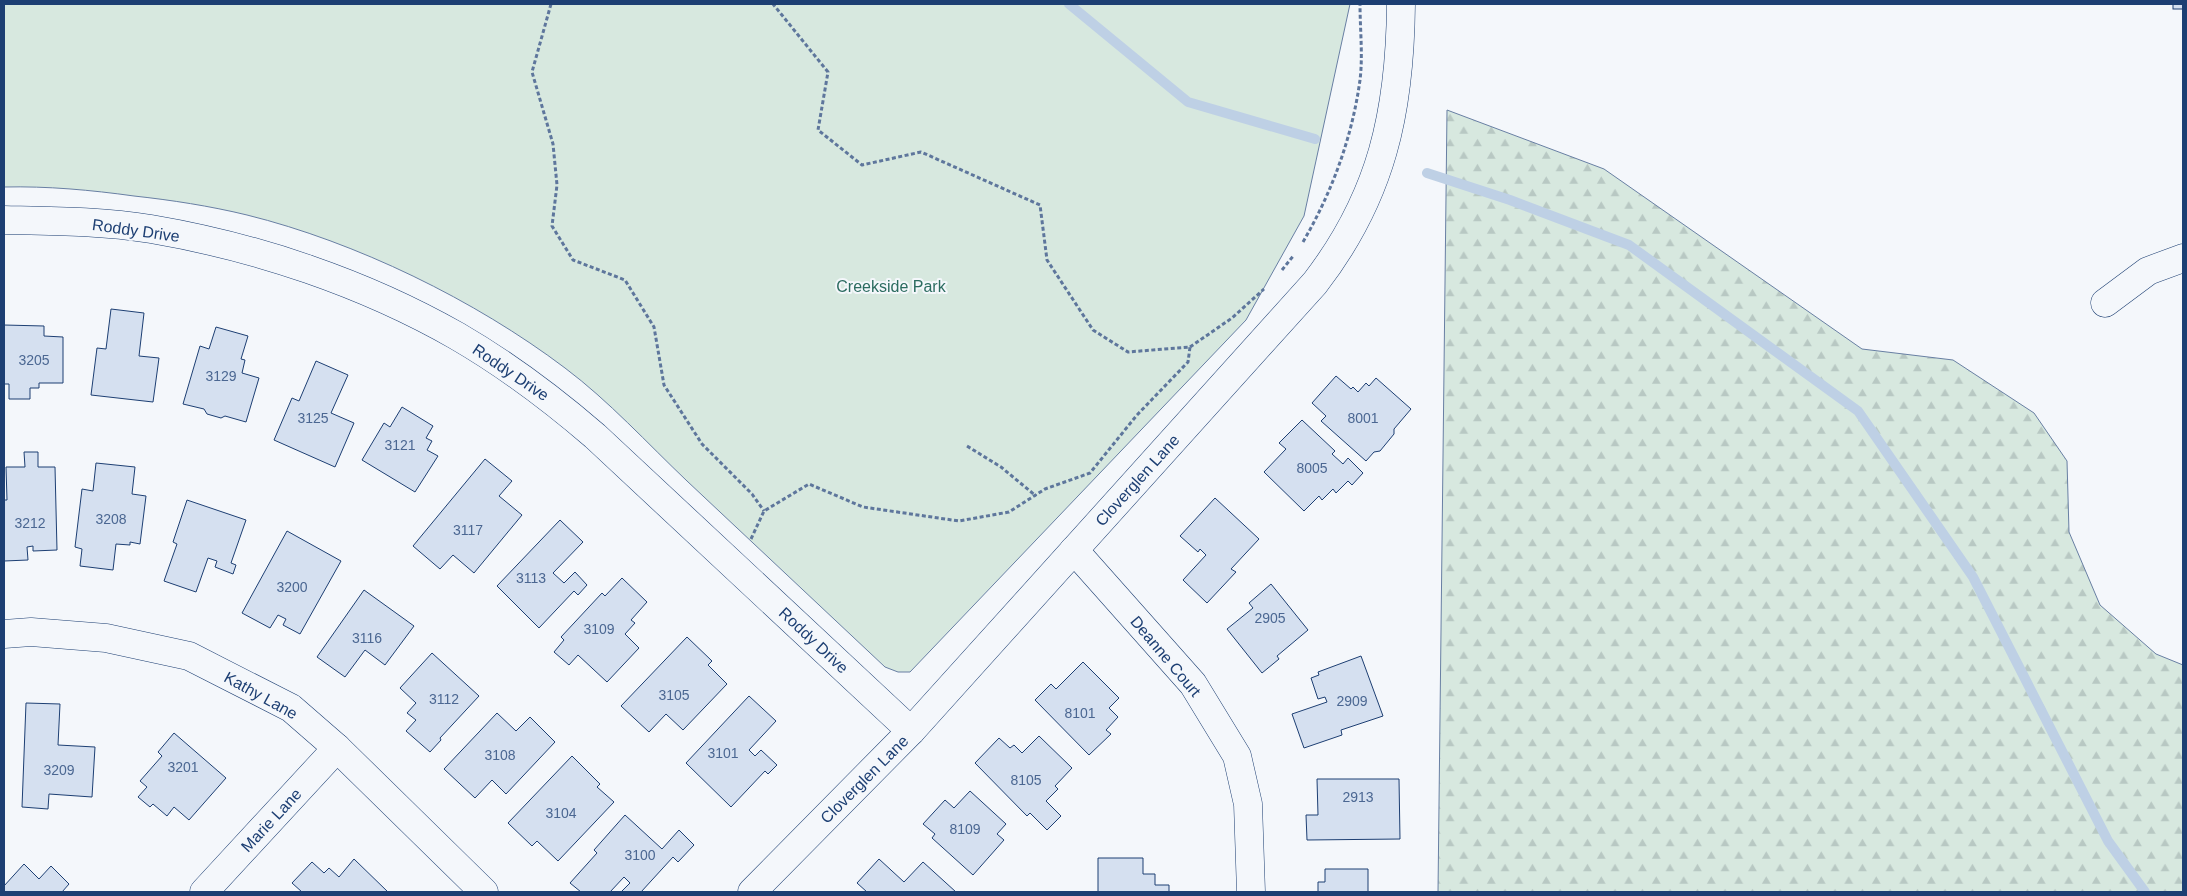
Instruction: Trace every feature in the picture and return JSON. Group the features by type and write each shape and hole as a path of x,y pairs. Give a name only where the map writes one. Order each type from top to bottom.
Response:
{"street":[{"name":"Cloverglen Lane","path":"752,892 911,731 1315,283 1334,258 1366,202 1385,143 1396,85 1401,4"},
{"name":"Roddy Drive","path":"4,220 84,222 132,227 219,244 284,261 352,287 410,312 457,336 553,400 595,436 911,731"},
{"path":"2105,303 2148,271 2183,258"},
{"name":"Deanne Court","path":"1074,550 1193,684 1237,756 1248,804 1251,892"},
{"name":"Kathy Lane","path":"4,634 31,632 106,638 189,656 292,708 337,748 484,892"},
{"name":"Marie Lane","path":"204,892 337,748"}],"path":[{"path":"551,4 532,72 553,144 557,185 552,226 573,260 625,280 654,327 664,385 702,444 752,494 764,511"},
{"path":"773,4 828,72 818,130 862,165 921,152 1040,205 1048,260 1093,330 1128,352 1190,347 1232,318 1270,284"},
{"path":"1281,270 1299,249 1322,209 1339,168 1360,80 1360,4"},
{"path":"731,562 748,544 764,511 810,484 863,507 959,521 1009,512 1045,490 1090,473 1137,415 1188,362 1190,347"},
{"path":"967,446 1001,467 1036,496"}],"green space":[{"name":"Creekside Park","path":"4,4 1350,4 1304,216 1246,320 910,672 898,672 885,667 612,408 581,381 530,343 454,297 372,257 330,241 247,215 162,199 102,192 4,187"},
{"path":"1447,110 1604,169 1862,349 1953,360 2034,413 2067,461 2069,532 2100,605 2156,654 2183,665 2183,892 1438,892"}],"building":[{"path":"2173,4 2183,4 2183,9 2173,9"},
{"path":"111,309 144,313 139,356 159,358 153,402 91,395 97,348 106,349"},
{"path":"4,325 44,326 44,336 63,337 63,383 39,383 39,388 30,388 30,399 9,399 9,384 4,384"},
{"path":"216,327 248,336 241,359 245,360 242,373 259,378 246,422 225,416 221,418 207,414 204,409 183,404 200,346 209,349"},
{"path":"316,361 348,375 331,413 354,423 335,467 274,440 292,398 299,401"},
{"path":"1336,376 1351,389 1353,387 1358,392 1366,383 1369,386 1376,378 1411,409 1394,429 1394,434 1380,451 1374,452 1366,461 1321,421 1326,416 1312,403"},
{"path":"402,407 433,426 426,438 432,441 427,450 438,456 415,492 362,460 384,423 390,427"},
{"path":"1302,420 1335,451 1332,454 1343,464 1348,458 1363,473 1352,485 1348,481 1336,493 1333,489 1322,500 1319,496 1304,511 1264,472 1286,449 1279,443"},
{"path":"24,452 38,452 38,467 55,467 57,550 33,551 33,546 27,547 28,560 4,561 4,500 7,500 6,467 25,467"},
{"path":"485,459 512,481 499,496 522,515 474,573 453,555 440,569 413,546"},
{"path":"96,463 135,467 132,494 146,496 140,544 130,542 130,545 116,544 113,570 80,566 82,549 75,547 82,489 93,491"},
{"path":"1215,498 1259,539 1231,569 1236,572 1207,603 1183,580 1206,555 1200,549 1198,552 1180,536"},
{"path":"187,500 246,520 231,563 236,565 233,574 215,567 217,561 208,558 196,592 164,581 177,544 173,542"},
{"path":"560,520 583,542 553,573 564,583 575,572 587,585 578,595 574,591 539,628 497,586"},
{"path":"287,531 341,561 300,634 283,625 286,619 278,615 270,628 242,613"},
{"path":"622,578 647,602 631,620 635,623 625,634 639,648 607,682 578,655 569,665 554,652 564,640 561,637 602,593 605,596"},
{"path":"1271,584 1308,630 1277,656 1279,659 1262,673 1227,629 1253,608 1249,603"},
{"path":"364,590 414,626 385,665 365,650 345,677 317,657"},
{"path":"687,637 712,661 708,665 727,684 683,730 666,714 649,732 621,706"},
{"path":"432,653 479,696 440,738 441,740 430,752 406,731 416,720 407,713 416,703 400,688"},
{"path":"1361,656 1383,716 1341,730 1342,735 1304,748 1292,714 1327,702 1325,697 1318,699 1311,678 1319,675 1318,672"},
{"path":"1083,662 1119,698 1109,708 1118,717 1106,730 1111,734 1089,755 1035,700 1051,684 1056,689"},
{"path":"749,696 776,721 749,750 755,756 761,750 777,765 768,774 765,771 731,807 686,763"},
{"path":"26,703 60,704 58,745 95,747 92,797 49,794 48,809 22,807"},
{"path":"497,713 516,731 530,717 555,742 506,794 492,780 475,798 444,769"},
{"path":"174,733 226,778 189,820 174,807 167,816 153,804 150,807 138,797 147,787 140,781 162,756 158,752"},
{"path":"1039,736 1072,768 1055,786 1058,789 1046,801 1061,816 1047,830 1030,813 1027,816 975,763 999,738 1010,748 1014,745 1022,753"},
{"path":"572,756 600,784 597,787 614,802 558,861 537,841 532,846 508,823"},
{"path":"1317,779 1399,779 1400,839 1307,840 1306,815 1318,815"},
{"path":"970,791 1006,824 997,834 1004,840 973,875 932,838 935,834 923,824 945,800 954,808"},
{"path":"625,815 662,849 679,830 694,845 678,862 673,857 641,892 623,892 630,883 624,877 610,892 581,892 570,883 597,853 594,850"},
{"path":"1098,858 1143,858 1143,874 1155,874 1155,885 1169,885 1169,892 1098,892"},
{"path":"354,859 388,892 302,892 292,883 312,862 324,873 329,868 339,877"},
{"path":"879,859 904,882 923,862 956,892 867,892 857,883"},
{"path":"24,864 39,879 51,866 69,884 62,892 4,892 4,886"},
{"path":"1325,869 1368,869 1368,892 1318,892 1318,882 1325,882"}],"waterway":[{"path":"1069,4 1188,102 1315,139"},
{"path":"1427,173 1510,200 1629,245 1858,411 1973,577 2108,841 2145,892"}]}
